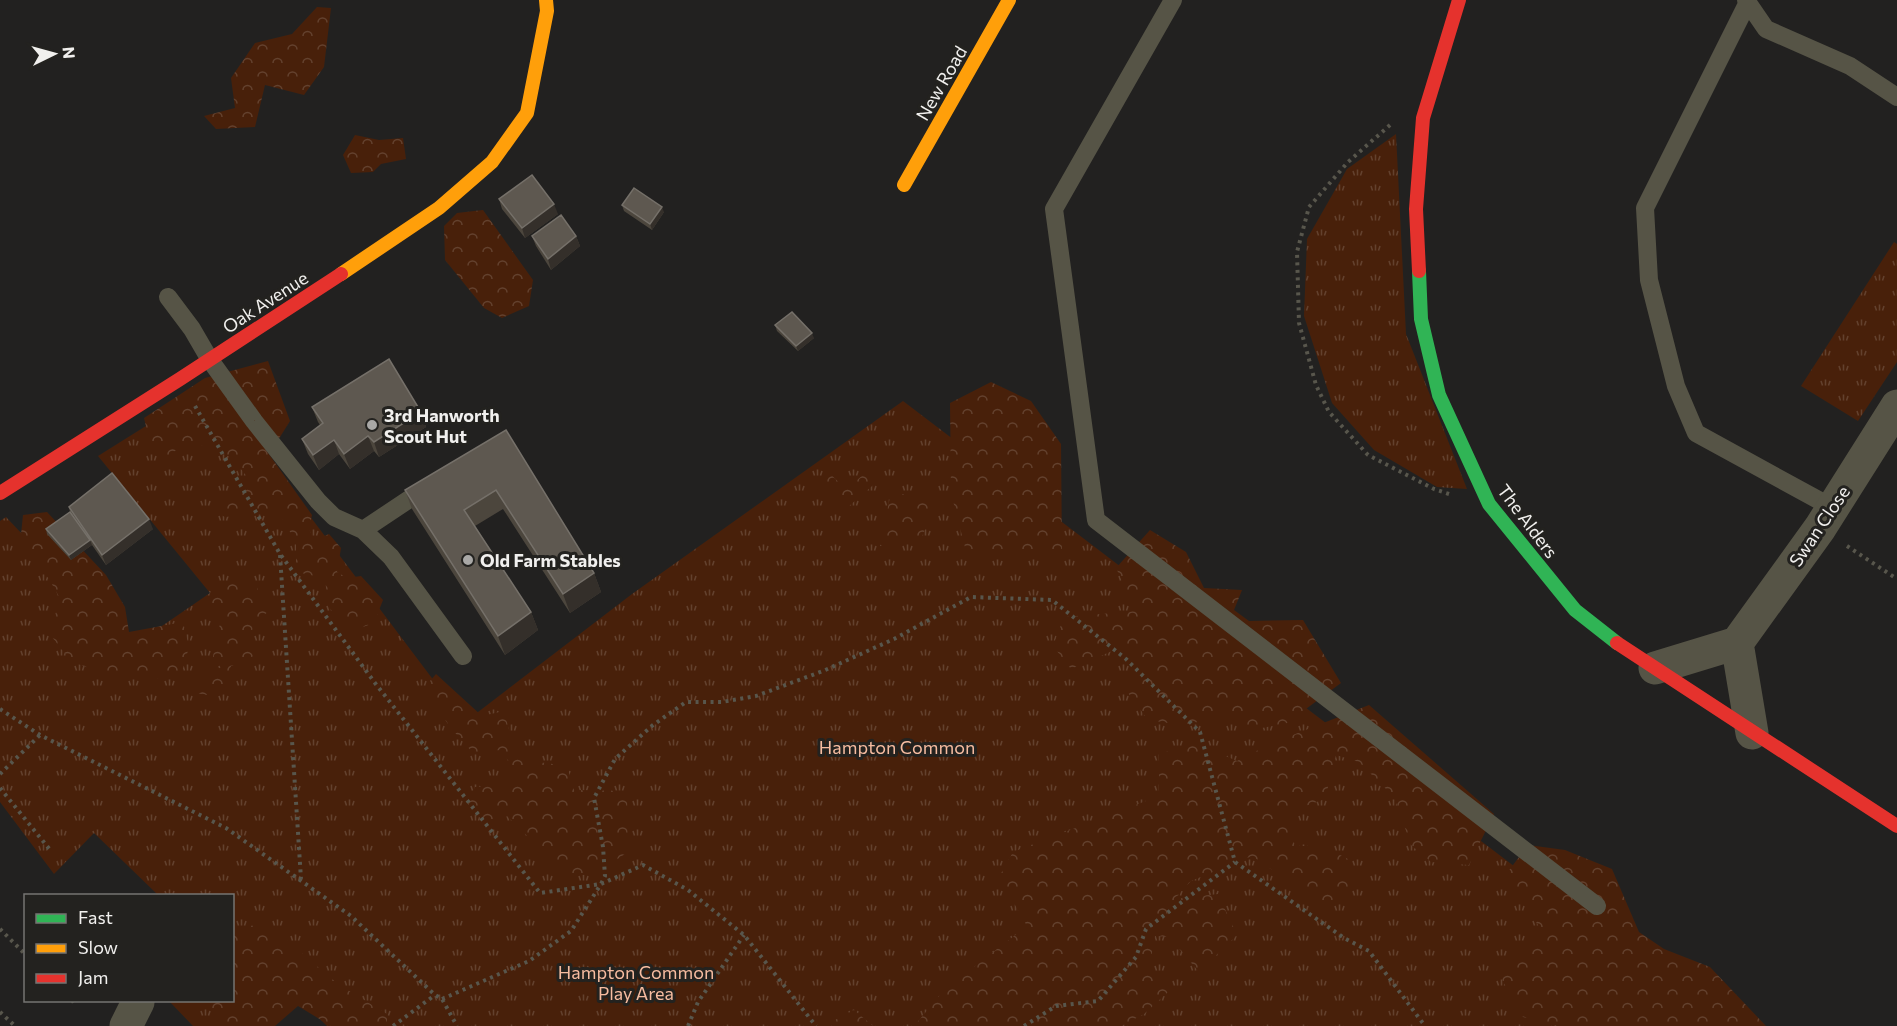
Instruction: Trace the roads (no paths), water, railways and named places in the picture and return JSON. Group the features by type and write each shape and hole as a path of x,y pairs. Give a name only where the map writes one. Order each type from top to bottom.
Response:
{"street":[{"name":"Oak Avenue","path":"0,493 210,360 439,208 492,162 527,113 547,11 546,0"},
{"name":"New Road","path":"904,184 1009,0"},
{"name":"The Alders","path":"1459,0 1423,118 1416,209 1420,319 1439,395 1489,504 1575,610 1623,648 1897,826"},
{"name":"Swan Close","path":"1737,643 1826,518 1897,406"},
{"path":"1655,668 1737,643 1752,733"},
{"path":"126,1026 138,1002"}],"lane":[{"path":"1173,0 1054,208 1096,520 1597,906"},
{"path":"1826,518 1696,433 1676,386 1649,280 1645,208 1747,1 1766,29 1850,66 1897,97"},
{"path":"168,297 254,421 318,501 334,517 363,530 391,556 463,656"},
{"path":"363,530 441,478"}],"place":[{"name":"3rd Hanworth Scout Hut","path":"372,425"},
{"name":"Old Farm Stables","path":"468,560"}],"park label":[{"name":"Hampton Common","path":"897,747"},
{"name":"Hampton Common Play Area","path":"636,982"}]}
